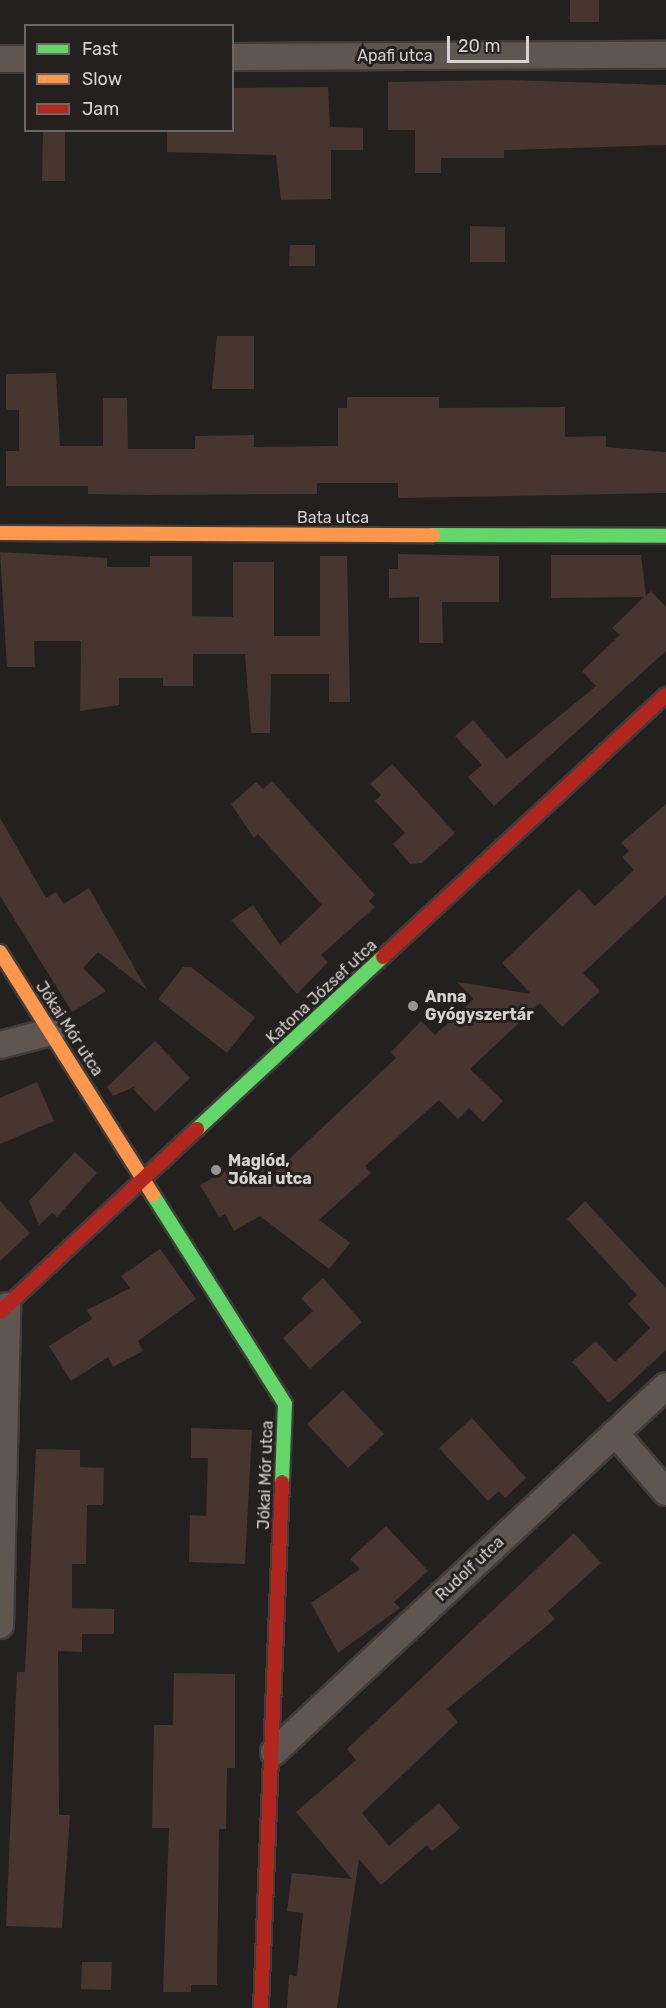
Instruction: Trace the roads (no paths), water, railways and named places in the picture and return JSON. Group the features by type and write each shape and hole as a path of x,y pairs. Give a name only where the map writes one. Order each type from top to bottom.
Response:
{"street":[{"name":"Apafi utca","path":"234,57 666,55"},
{"path":"0,59 24,59"},
{"name":"Bata utca","path":"0,533 666,536"},
{"name":"Katona József utca","path":"3,1309 666,695"},
{"name":"Jókai Mór utca","path":"0,952 147,1177 285,1404 274,1752 261,2008"},
{"path":"0,1045 51,1032"},
{"path":"0,1625 3,1309"},
{"name":"Rudolf utca","path":"274,1752 666,1386"},
{"path":"615,1433 666,1492"}],"place":[{"name":"Anna Gyógyszertár","path":"413,1006"},
{"name":"Maglód, Jókai utca","path":"216,1170"}]}
